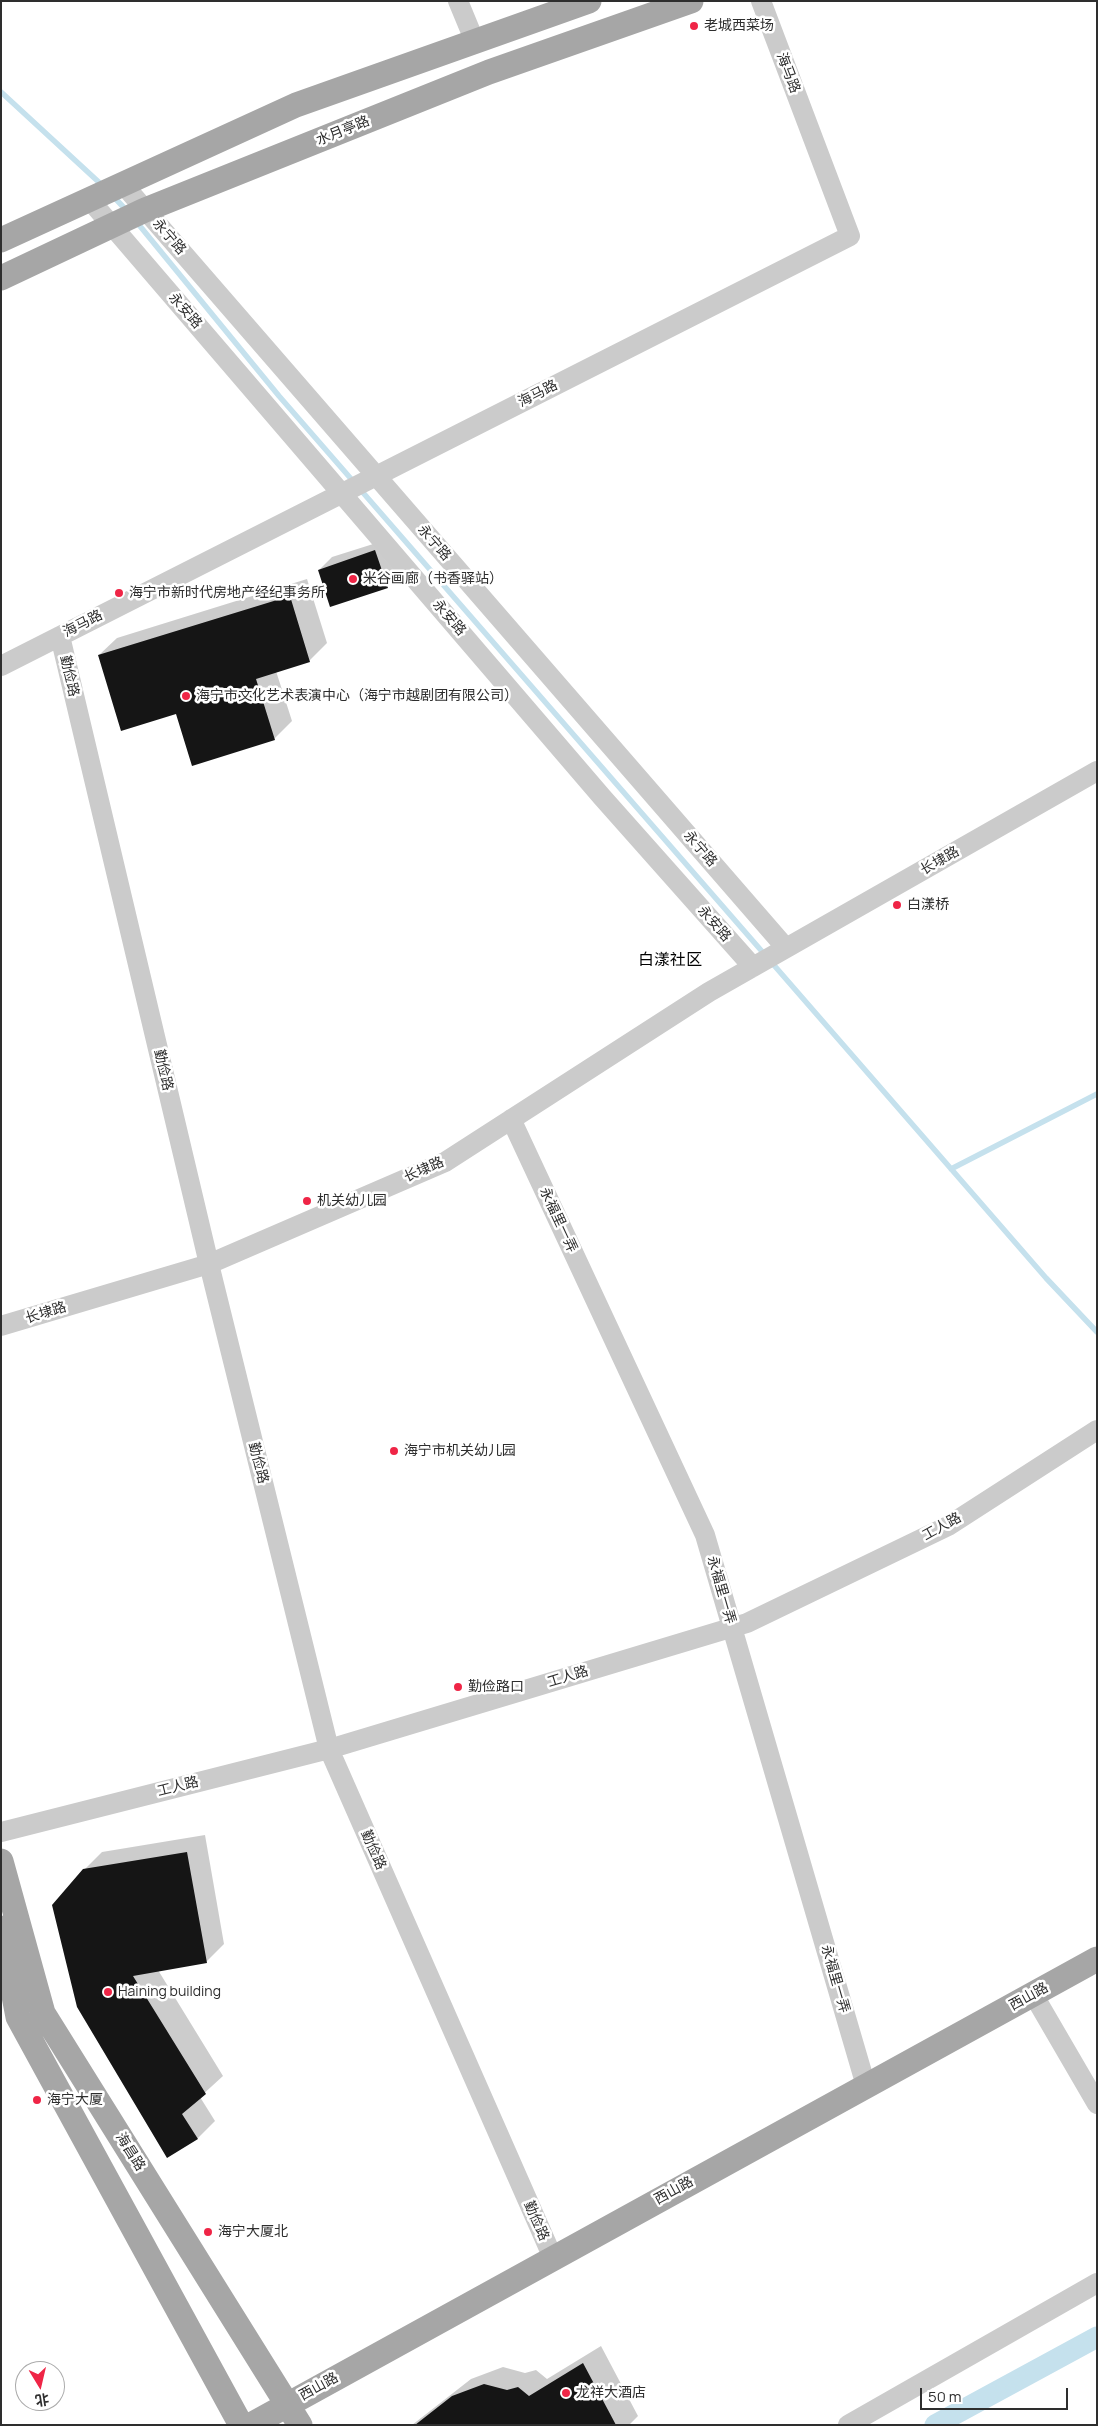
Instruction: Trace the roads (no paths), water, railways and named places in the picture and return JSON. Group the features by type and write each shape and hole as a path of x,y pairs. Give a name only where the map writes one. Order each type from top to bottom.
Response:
{"main road":[{"path":"1,240 126,181 296,105 589,1"},
{"name":"水月亭路","path":"1,278 142,211 489,72 692,1"},
{"name":"海昌路","path":"1,1861 42,2013 294,2414"},
{"path":"1,1928 18,2017 241,2425"},
{"name":"西山路","path":"251,2425 294,2414 553,2258 1097,1959"}],"street":[{"path":"458,1 475,42"},
{"name":"海马路","path":"1,666 850,236 761,1"},
{"name":"永宁路","path":"126,181 142,211 358,485 784,949"},
{"name":"永安路","path":"85,201 112,226 358,485 602,797 755,966"},
{"name":"勤俭路","path":"60,636 209,1264 329,1749 553,2258"},
{"name":"长埭路","path":"784,949 1097,771"},
{"path":"755,966 784,949"},
{"name":"长埭路","path":"1,1326 209,1264 445,1162 710,992 755,966"},
{"name":"永福里一弄","path":"511,1119 705,1535 866,2086"},
{"name":"工人路","path":"1,1832 329,1749 747,1623 948,1526 1097,1430"},
{"path":"1034,1994 1097,2104"},
{"path":"848,2425 1097,2283"}],"waterway":[{"path":"1,92 103,186"},
{"path":"113,196 127,211"},
{"path":"135,220 279,396 1046,1278 1097,1332"},
{"path":"951,1169 1097,1094"},
{"path":"935,2425 1097,2337"}],"place":[{"name":"老城西菜场","path":"694,26"},
{"name":"米谷画廊（书香驿站）","path":"353,579"},
{"name":"海宁市新时代房地产经纪事务所","path":"119,593"},
{"name":"海宁市文化艺术表演中心（海宁市越剧团有限公司）","path":"186,696"},
{"name":"白漾桥","path":"897,905"},
{"name":"机关幼儿园","path":"307,1201"},
{"name":"海宁市机关幼儿园","path":"394,1451"},
{"name":"勤俭路口","path":"458,1687"},
{"name":"Haining building","path":"108,1992"},
{"name":"海宁大厦","path":"37,2100"},
{"name":"海宁大厦北","path":"208,2232"},
{"name":"龙祥大酒店","path":"566,2393"}],"district":[{"name":"白漾社区","path":"670,961"}]}
